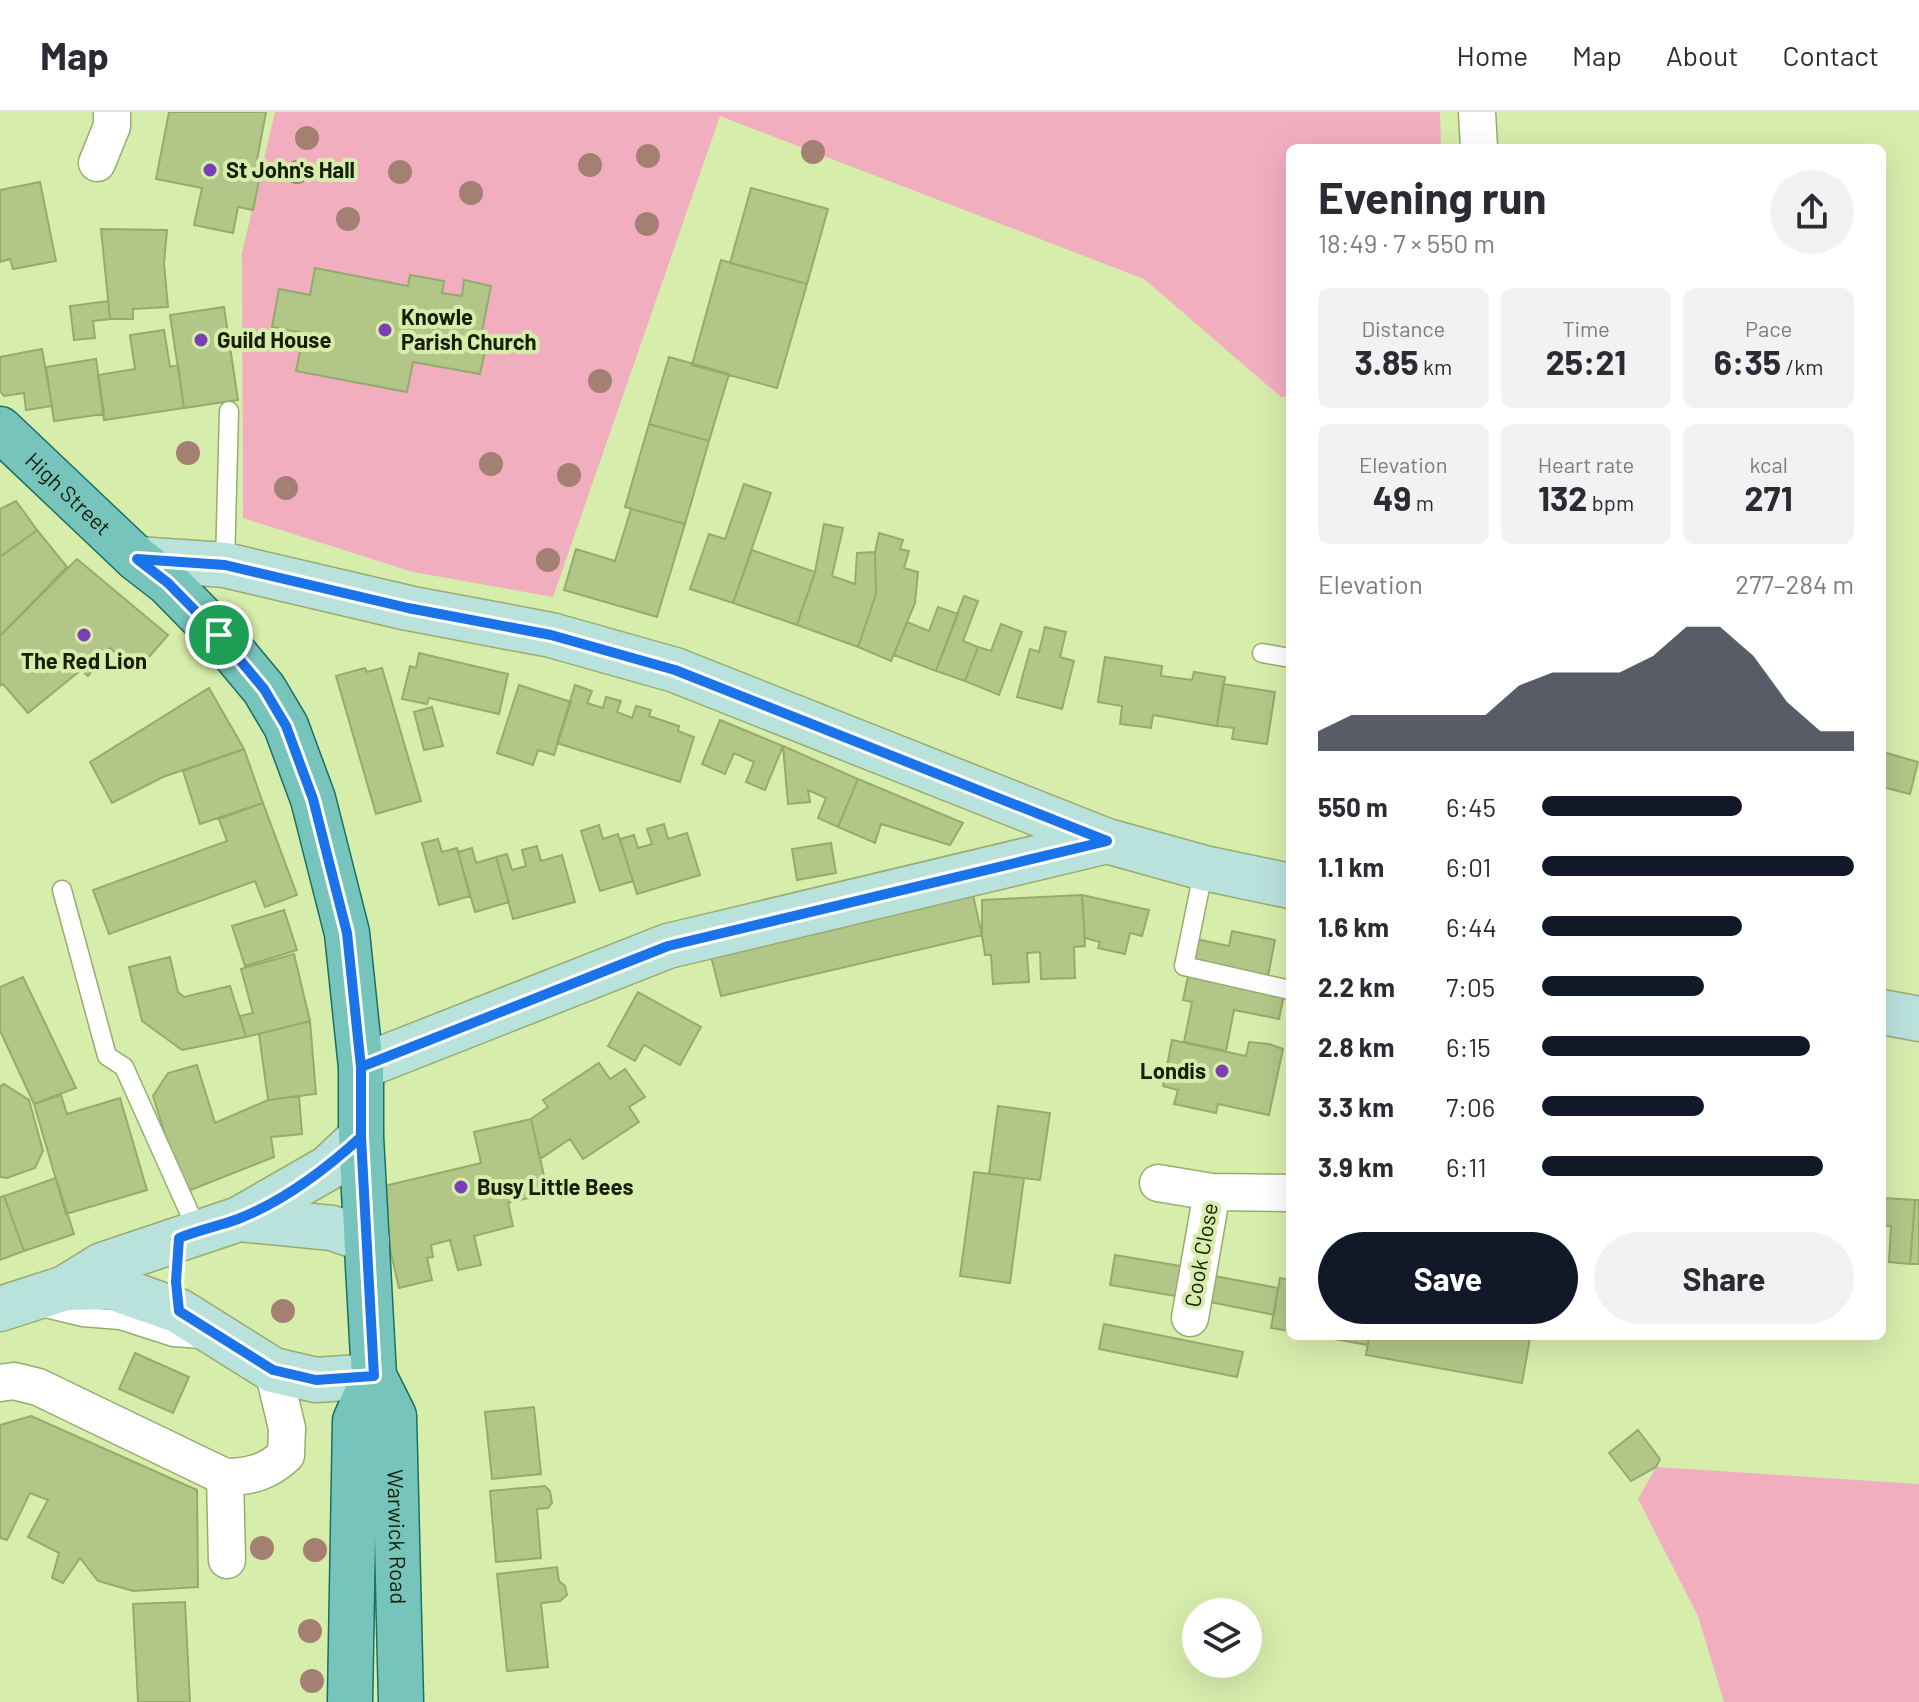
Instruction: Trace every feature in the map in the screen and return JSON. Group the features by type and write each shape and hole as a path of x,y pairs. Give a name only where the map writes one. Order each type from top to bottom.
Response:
{"main road":[{"name":"High Street","path":"0,429 137,559 168,583 219,635 264,689 286,726 313,799 347,933 361,1067"},
{"path":"137,559 225,565 408,608 551,635 675,670 1107,841 1204,868 1286,885"},
{"path":"361,1067 668,946 1107,841"},
{"path":"1886,1013 1919,1019"},
{"name":"Warwick Road","path":"361,1067 361,1137 374,1376 394,1416 401,1702"},
{"path":"13,1306 65,1288 102,1265 239,1219 328,1168 361,1137"},
{"path":"239,1219 332,1228 367,1240"},
{"path":"179,1311 176,1282 186,1235"},
{"path":"65,1288 111,1287 179,1311 273,1370 316,1380 374,1376"},
{"name":"Warwick Road","path":"350,1702 355,1421 374,1376"}],"street":[{"path":"97,163 112,126 112,112"},
{"path":"1477,112 1479,144"},
{"name":"Cook Close","path":"1158,1183 1212,1192 1286,1193"},
{"name":"Cook Close","path":"1190,1318 1212,1192"},
{"path":"0,1383 14,1381 38,1387 225,1477 257,1474 274,1466 286,1455 287,1428 273,1370"},
{"path":"225,1477 227,1560"}],"lane":[{"path":"225,565 229,411"},
{"path":"1262,653 1286,657"},
{"path":"1204,868 1184,966 1286,989"},
{"path":"62,890 107,1056 124,1067 190,1214 186,1235"},
{"path":"13,1306 120,1320 173,1337 222,1340"}],"shaded area":[{"path":"275,112 1440,112 1441,144 1286,144 1286,397 1281,397 1144,279 720,116 553,597 413,572 243,518 242,253"},
{"path":"1656,1467 1919,1484 1919,1702 1724,1702 1698,1616 1638,1499"}],"building":[{"name":"St John's Hall","path":"169,112 266,112 257,160 263,161 253,210 238,207 233,233 194,225 202,188 156,179"},
{"path":"40,182 56,261 13,269 10,259 0,262 0,190"},
{"path":"751,188 828,209 807,284 730,263"},
{"path":"101,229 167,230 164,263 168,307 133,309 133,319 110,319"},
{"path":"721,260 807,284 777,388 692,365"},
{"name":"Knowle Parish Church","path":"315,268 408,286 410,275 444,281 442,293 462,296 464,280 491,286 481,336 488,337 480,374 413,362 407,392 296,371 304,333 272,327 279,289 310,295"},
{"path":"108,301 110,319 93,321 95,338 74,340 70,306"},
{"name":"Guild House","path":"224,307 238,400 184,408 170,315"},
{"path":"164,330 170,367 178,365 184,408 104,420 98,375 135,369 130,335"},
{"path":"42,349 52,406 26,410 24,393 4,396 0,391 0,357"},
{"path":"669,357 729,374 709,441 649,424"},
{"path":"96,359 104,414 54,421 46,367"},
{"path":"649,424 709,441 685,524 625,507"},
{"path":"744,484 771,493 733,603 690,589 709,534 725,539"},
{"path":"16,501 37,530 0,557 0,509"},
{"path":"631,509 685,524 657,617 564,590 576,549 615,561"},
{"path":"824,524 843,528 832,576 855,584 857,553 875,552 876,594 858,647 797,625 815,572"},
{"path":"37,530 67,567 0,636 0,557"},
{"path":"879,533 903,540 900,549 909,551 904,568 918,572 915,603 891,661 858,647 876,594 875,552"},
{"path":"752,550 815,572 797,625 733,603"},
{"name":"The Red Lion","path":"77,559 168,635 136,672 110,648 88,676 81,670 28,713 3,684 0,686 0,636"},
{"path":"964,596 978,601 963,641 978,647 965,681 936,671"},
{"path":"938,607 958,614 936,671 894,655 907,622 929,631"},
{"path":"1001,624 1022,632 999,695 965,681 978,647 991,651"},
{"path":"1045,627 1066,632 1060,657 1074,661 1062,709 1017,697 1030,649 1039,652"},
{"path":"419,653 508,674 499,714 429,698 427,704 402,699 410,666 416,668"},
{"path":"1105,657 1162,666 1161,676 1192,680 1194,672 1225,677 1217,726 1153,715 1151,728 1120,724 1122,706 1098,702"},
{"path":"365,668 367,672 382,668 421,801 376,814 336,676"},
{"path":"1223,684 1275,692 1267,744 1232,739 1234,728 1217,726"},
{"path":"519,685 571,702 554,755 538,750 533,765 497,753"},
{"path":"575,685 592,691 587,703 603,708 606,697 621,701 617,712 632,718 636,706 651,710 649,716 679,726 678,731 694,737 680,782 557,743"},
{"path":"209,688 244,749 163,777 112,803 90,762"},
{"path":"432,707 443,746 424,750 414,712"},
{"path":"720,720 783,746 765,790 746,782 754,762 734,753 725,774 702,764"},
{"path":"783,746 858,779 838,827 818,818 826,798 808,790 810,802 788,804"},
{"path":"244,749 263,803 200,824 183,771"},
{"path":"1886,753 1918,762 1910,794 1886,788"},
{"path":"858,779 963,823 950,845 881,824 875,843 838,827"},
{"path":"263,803 297,895 265,907 255,881 109,934 93,890 227,841 219,819"},
{"path":"664,824 668,839 687,833 700,875 637,894 620,839 634,835 638,848 652,844 647,829"},
{"path":"599,825 603,839 618,834 633,881 600,891 581,831"},
{"path":"438,839 442,852 457,848 470,896 439,905 422,843"},
{"path":"831,843 836,873 797,880 792,849"},
{"path":"537,846 541,861 562,855 575,902 513,919 496,857 507,854 512,870 526,866 522,850"},
{"path":"472,848 476,863 496,857 509,902 475,912 458,852"},
{"path":"973,895 982,935 721,996 711,956"},
{"path":"1082,895 1085,946 1074,947 1075,978 1041,979 1040,952 1027,953 1029,982 993,984 991,955 985,955 982,935 982,900"},
{"path":"1082,895 1149,910 1142,936 1130,933 1125,954 1098,948 1100,942 1085,938"},
{"path":"284,910 297,950 245,966 232,926"},
{"path":"1232,931 1275,940 1268,976 1286,980 1279,1019 1234,1010 1226,1051 1184,1042 1192,1002 1183,1000 1196,939 1229,946"},
{"path":"294,954 310,1021 246,1037 240,1016 253,1013 241,969"},
{"path":"170,957 178,992 184,997 230,986 246,1037 182,1050 142,1021 129,967"},
{"path":"23,977 76,1088 34,1104 0,1031 0,987"},
{"path":"638,992 701,1027 680,1065 644,1045 635,1061 608,1046"},
{"path":"310,1021 316,1094 268,1100 259,1034"},
{"name":"Londis","path":"1172,1040 1246,1056 1249,1042 1283,1049 1269,1115 1218,1104 1216,1113 1174,1104 1178,1090 1163,1086"},
{"path":"599,1063 610,1079 625,1069 645,1097 629,1107 639,1122 583,1159 570,1139 540,1159 531,1119 548,1107 543,1100"},
{"path":"197,1065 215,1123 268,1100 299,1096 302,1134 271,1137 274,1157 183,1193 153,1096 168,1073"},
{"path":"4,1084 29,1100 43,1151 35,1168 7,1178 0,1177 0,1086"},
{"path":"61,1095 67,1114 120,1098 147,1190 66,1214 34,1104"},
{"path":"998,1106 1050,1113 1040,1180 989,1174"},
{"path":"531,1119 548,1193 508,1203 513,1226 474,1236 481,1265 458,1270 450,1240 431,1245 433,1257 427,1258 432,1280 399,1288 376,1188 481,1163 474,1132"},
{"path":"974,1172 1024,1178 1010,1283 960,1276"},
{"path":"56,1178 74,1234 24,1251 4,1196"},
{"path":"4,1196 24,1251 0,1260 0,1197"},
{"path":"1886,1198 1915,1200 1910,1264 1889,1262 1891,1226 1886,1226"},
{"path":"1915,1200 1919,1200 1919,1264 1910,1264"},
{"path":"1115,1255 1187,1267 1182,1297 1110,1285"},
{"path":"1209,1275 1278,1288 1274,1315 1205,1301"},
{"path":"1280,1278 1286,1279 1286,1330 1271,1328"},
{"path":"1104,1324 1243,1352 1237,1377 1099,1349"},
{"path":"1340,1340 1369,1340 1368,1345"},
{"path":"1368,1340 1530,1340 1522,1383 1366,1355"},
{"path":"135,1353 189,1377 173,1413 119,1389"},
{"path":"534,1407 541,1474 492,1479 485,1412"},
{"path":"31,1416 197,1490 198,1587 133,1591 98,1581 80,1558 63,1583 52,1578 59,1553 28,1537 48,1500 30,1493 7,1540 0,1538 0,1425"},
{"path":"1638,1430 1660,1459 1656,1467 1631,1481 1609,1453"},
{"path":"545,1486 550,1491 552,1503 548,1508 537,1509 541,1558 496,1562 490,1491"},
{"path":"557,1567 559,1581 565,1586 567,1595 560,1601 541,1603 548,1667 507,1671 497,1574"},
{"path":"185,1602 190,1702 138,1702 133,1604"}],"place":[{"name":"St John's Hall","path":"210,170"},
{"name":"Knowle Parish Church","path":"385,330"},
{"name":"Guild House","path":"201,340"},
{"name":"The Red Lion","path":"84,635"},
{"name":"Londis","path":"1222,1071"},
{"name":"Busy Little Bees","path":"461,1187"}],"route":[{"path":"219,635 168,583 137,559 225,565 408,608 551,635 675,670 1107,841 668,946 361,1067 361,1137 374,1376 316,1380 273,1370 179,1311 176,1282 179,1238 239,1219 295,1188 328,1168 361,1137 361,1067 347,933 313,799 286,726 264,689 219,635"}]}
